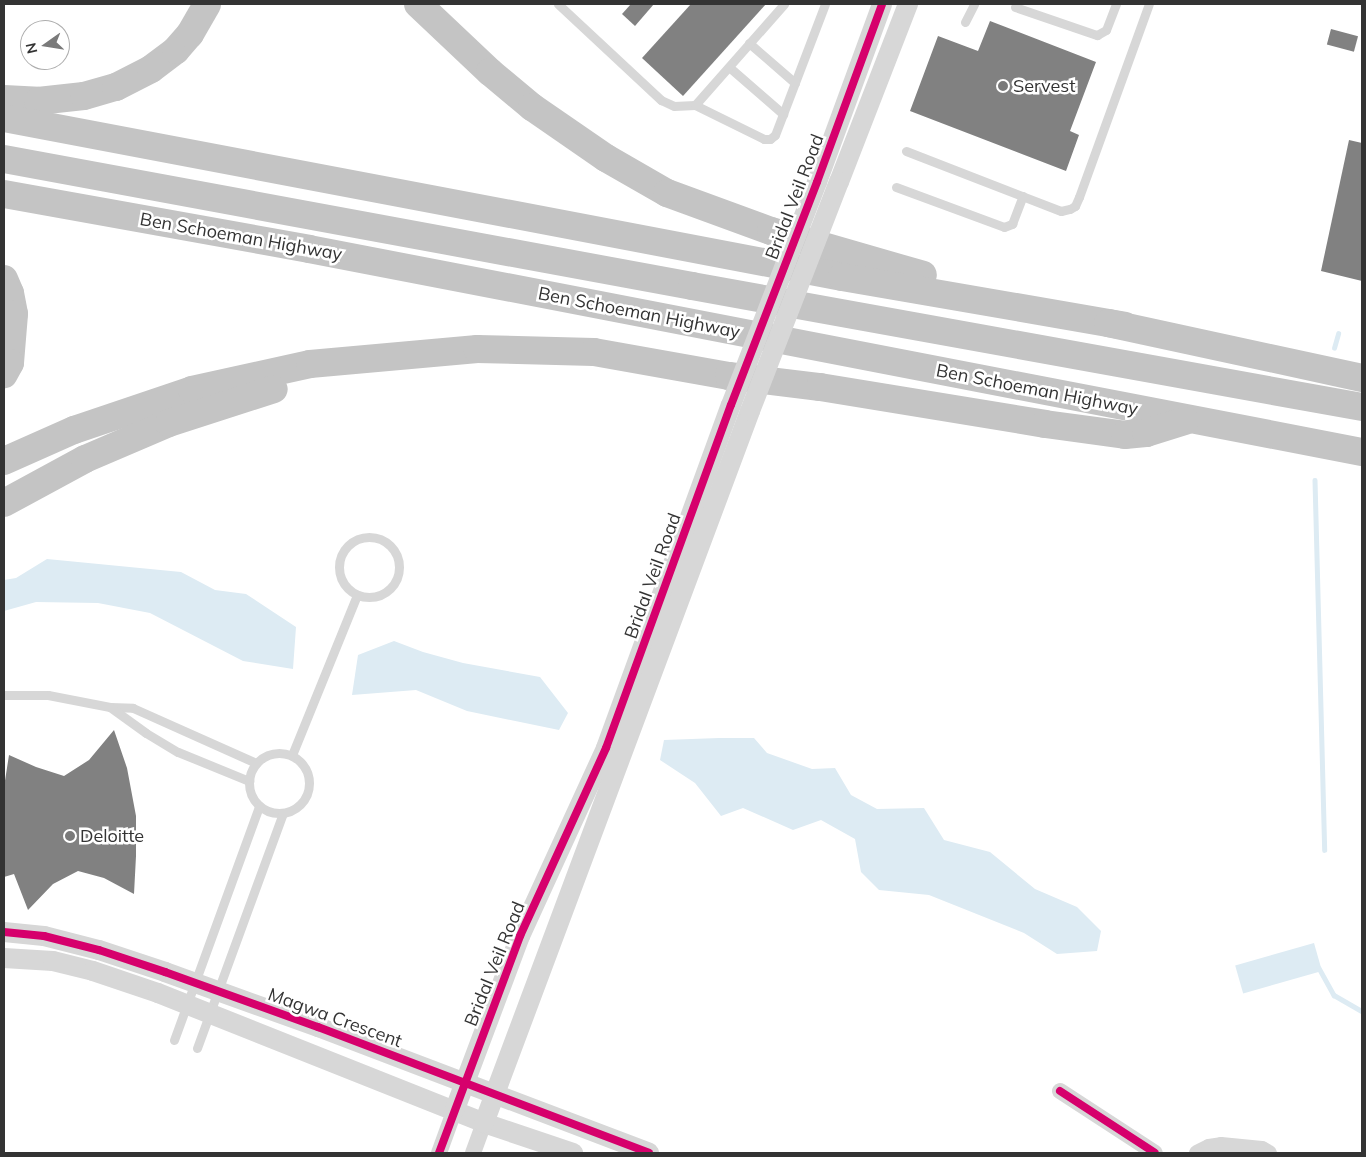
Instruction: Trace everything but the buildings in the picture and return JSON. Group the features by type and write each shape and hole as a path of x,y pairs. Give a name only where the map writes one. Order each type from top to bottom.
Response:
{"highway":[{"path":"4,100 38,101 84,96 116,87 151,69 176,50 190,34 207,4"},
{"path":"418,4 490,72 532,107 606,158 667,193 771,231 1047,309 1362,378"},
{"path":"433,4 490,72"},
{"path":"4,118 842,277 1125,326"},
{"name":"Ben Schoeman Highway","path":"4,159 1362,407"},
{"name":"Ben Schoeman Highway","path":"4,194 309,249 1362,452"},
{"path":"4,280 10,293 14,314 10,363 4,374"},
{"path":"4,461 74,430 192,390 310,364 477,349 594,352 729,376 1125,434 1146,433 1189,420"},
{"path":"4,503 85,459 169,422 262,392 391,357"}],"street":[{"name":"Bridal Veil Road","path":"473,1153 496,1095 740,408 817,182 882,4"},
{"name":"Bridal Veil Road","path":"439,1153 520,936 606,748 740,408 839,182 906,9"},
{"name":"Magwa Crescent","path":"4,932 44,936 99,950 318,1027 649,1153"},
{"path":"4,958 53,961 85,969 158,993 484,1122 573,1153"},
{"path":"1060,1091 1155,1153"},
{"path":"1197,1153 1209,1146 1221,1145 1262,1149 1268,1153"}],"lane":[{"path":"558,4 660,100 674,106 695,105 764,139 775,135 825,4"},
{"path":"695,105 784,4"},
{"path":"965,22 974,4"},
{"path":"1015,7 1097,35 1106,30 1116,4"},
{"path":"906,151 1061,211 1075,206 1149,4"},
{"path":"750,43 795,83"},
{"path":"729,67 783,114"},
{"path":"896,186 1007,228 1012,224 1023,196"},
{"path":"362,537 381,539 390,545 399,564 394,584 378,596 367,598 357,596 349,591 339,574 340,555 353,541 362,537"},
{"path":"292,755 357,596"},
{"path":"4,695 48,695 110,707 128,707 144,712 256,763"},
{"path":"110,707 178,752 249,781"},
{"path":"272,753 292,755 301,761 307,770 310,780 305,800 298,808 283,813 268,812 259,807 249,790 249,781 256,763 272,753"},
{"path":"174,1040 259,807"},
{"path":"196,1048 283,813"}],"shaded area":[{"path":"47,559 181,572 215,590 246,594 296,627 293,669 243,661 150,613 98,603 36,602 4,611 4,580 16,578"},
{"path":"394,641 423,652 463,663 540,677 568,713 559,730 467,711 416,690 352,695 358,655"},
{"path":"754,738 767,753 812,769 835,768 851,795 877,809 924,808 944,840 990,852 1035,889 1077,907 1101,931 1097,951 1057,954 1024,933 929,895 879,890 861,872 855,839 821,820 793,830 743,808 721,816 695,783 660,760 664,740"},
{"path":"1314,943 1322,971 1243,993 1235,966"}],"waterway":[{"path":"1334,348 1338,334"},
{"path":"1315,480 1325,850"},
{"path":"1319,968 1334,995 1362,1011"}],"cycle path":[{"path":"439,1153 520,936 606,748 731,405 817,182 882,4"},
{"path":"4,932 44,936 99,950 165,972 318,1027 649,1153"},
{"path":"1060,1091 1155,1153"}],"place":[{"name":"Servest","path":"1003,86"},
{"name":"Deloitte","path":"70,836"}]}
